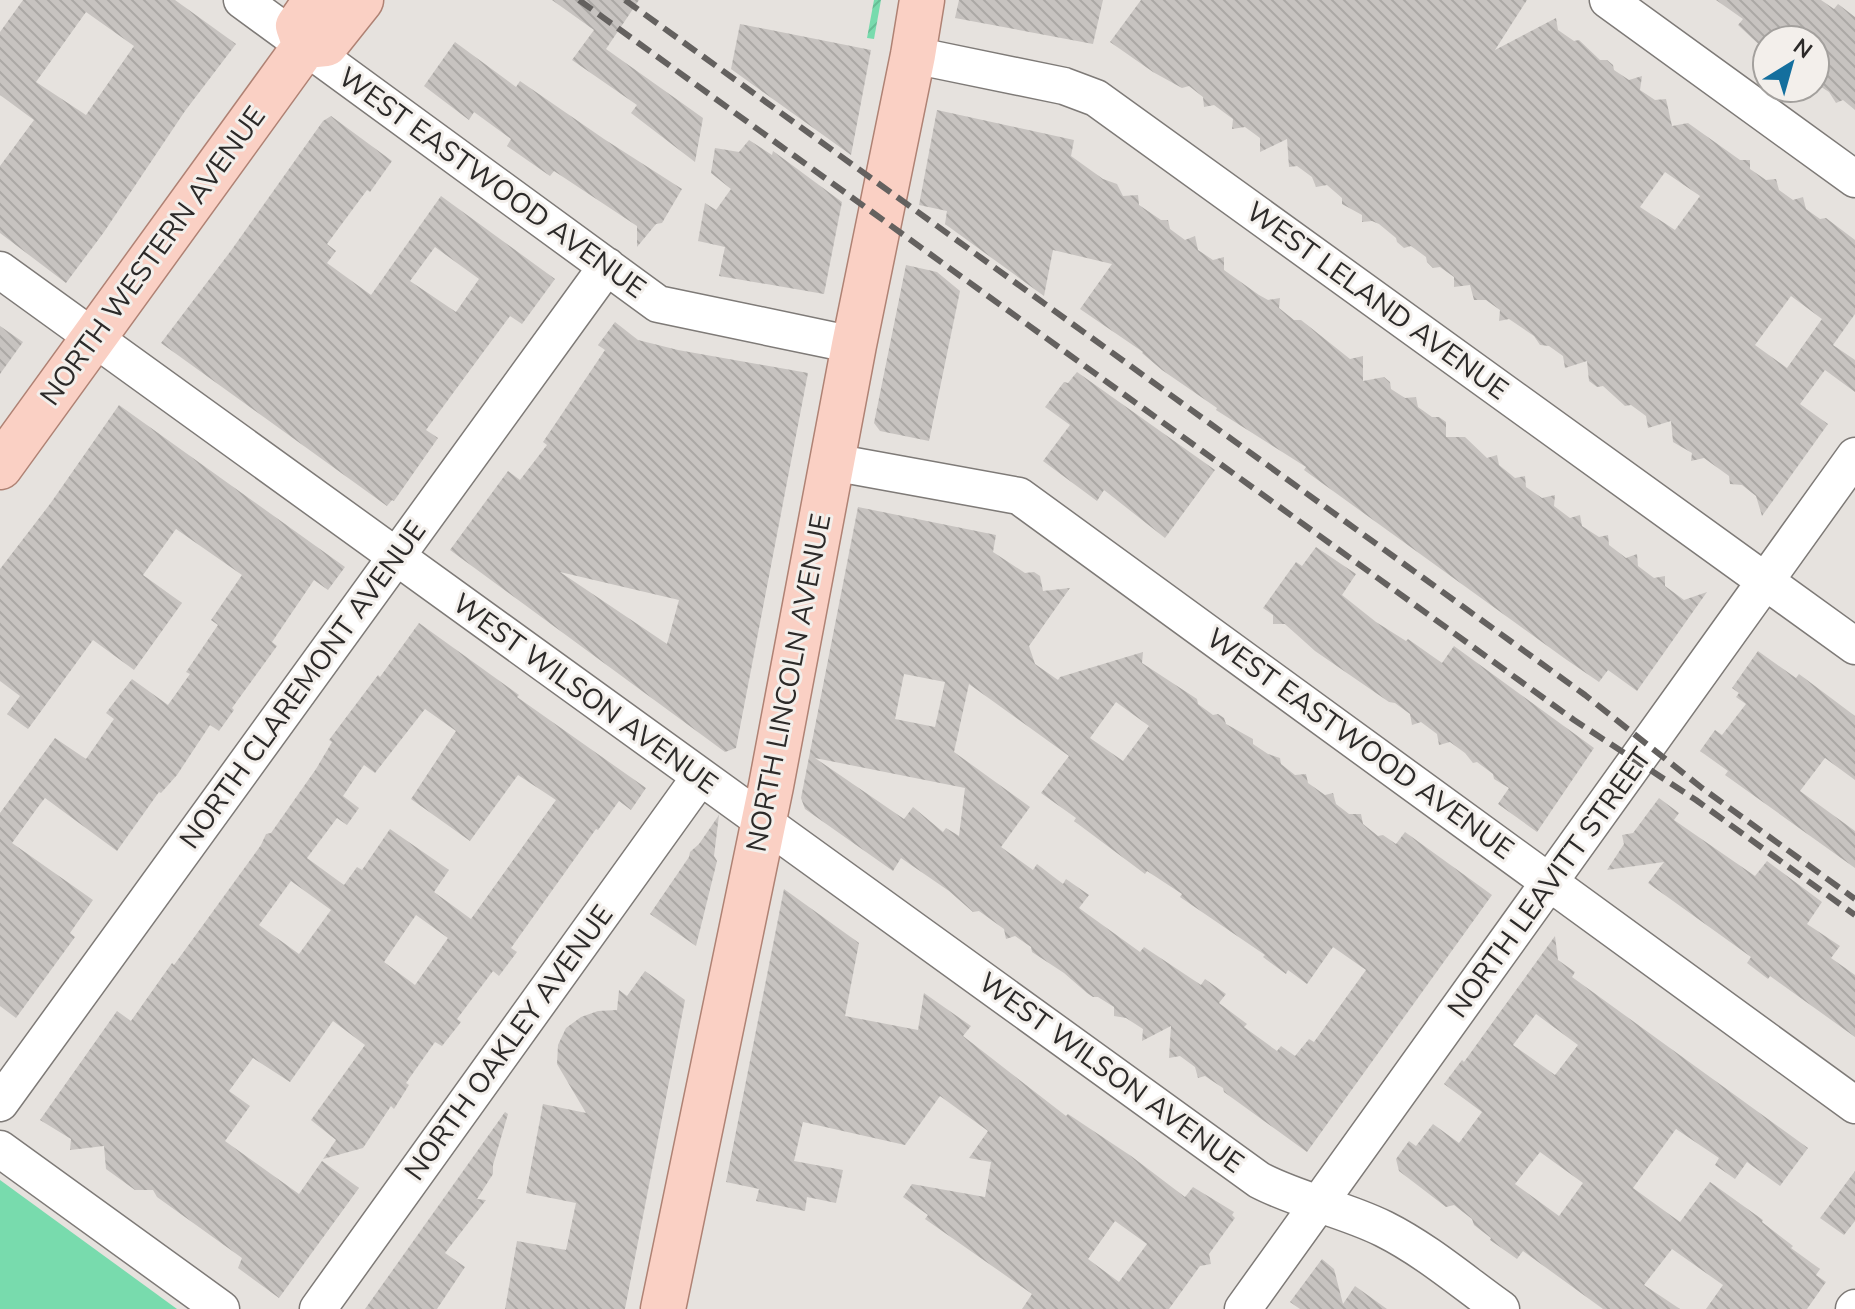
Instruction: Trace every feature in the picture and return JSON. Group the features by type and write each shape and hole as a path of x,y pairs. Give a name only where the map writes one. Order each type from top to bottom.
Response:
{"main road":[{"path":"305,46 298,26 316,0"},
{"name":"NORTH WESTERN AVENUE","path":"0,467 305,46 326,44 361,0"},
{"path":"913,55 922,0"},
{"name":"NORTH LINCOLN AVENUE","path":"663,1309 763,822 913,55"}],"street":[{"name":"WEST EASTWOOD AVENUE","path":"242,0 658,304 854,345"},
{"path":"1608,0 1855,179"},
{"name":"WEST LELAND AVENUE","path":"913,55 1064,86 1096,98 1855,646"},
{"name":"NORTH CLAREMONT AVENUE","path":"0,1103 607,266"},
{"name":"WEST WILSON AVENUE","path":"0,270 1259,1180 1386,1230 1418,1249 1501,1309"},
{"name":"NORTH LEAVITT STREET","path":"1243,1309 1855,456"},
{"name":"WEST EASTWOOD AVENUE","path":"832,462 1019,496 1855,1105"},
{"name":"NORTH OAKLEY AVENUE","path":"318,1309 700,777"},
{"path":"0,1149 221,1309"}],"green space":[{"path":"874,0 881,0 874,39 867,38"},
{"path":"0,1180 177,1309 0,1309"}],"building":[{"path":"23,0 175,0 236,44 185,111 66,283 0,233 0,166 34,120 0,95 0,32","holes":["86,12 134,46 86,115 36,82"]},
{"path":"552,0 639,0 606,49 703,118 695,162 631,113 637,105 572,60 594,30"},
{"path":"959,0 1103,0 1093,44 955,18"},
{"path":"1141,0 1527,0 1495,50 1556,18 1558,30 1574,41 1579,40 1600,60 1607,60 1614,70 1629,80 1642,76 1640,90 1655,100 1666,99 1672,126 1688,123 1740,160 1750,160 1750,169 1766,180 1776,179 1779,190 1793,200 1803,197 1806,209 1820,219 1826,218 1855,240 1855,314 1833,345 1855,360 1855,392 1825,370 1800,404 1828,424 1762,516 1756,496 1742,485 1730,484 1729,476 1704,458 1691,461 1692,453 1673,442 1671,421 1648,428 1646,416 1631,405 1625,406 1603,386 1597,387 1589,381 1587,361 1565,368 1563,356 1549,346 1540,345 1534,336 1509,319 1499,321 1500,310 1486,300 1474,300 1470,285 1454,287 1454,277 1440,267 1433,268 1426,257 1411,246 1404,248 1379,224 1362,222 1362,215 1342,204 1342,198 1327,185 1316,187 1312,177 1297,166 1289,167 1287,139 1260,152 1260,138 1245,127 1232,129 1233,119 1214,105 1204,107 1203,97 1189,86 1182,88 1153,72 1110,42","holes":["1665,172 1700,196 1675,230 1640,207","1791,296 1822,319 1787,368 1755,345"]},
{"path":"1716,0 1821,0 1834,9 1838,4 1855,17 1855,110 1843,100 1836,103 1831,95 1831,24 1751,24 1751,37 1738,25 1743,19"},
{"path":"740,24 871,50 851,155 731,69"},
{"path":"455,42 516,87 520,81 682,189 662,223 656,224 637,247 637,226 554,171 550,176 507,146 511,139 474,112 469,120 424,86"},
{"path":"937,110 1074,140 1071,156 1103,179 1117,184 1123,196 1138,195 1139,205 1161,220 1168,220 1170,229 1185,240 1195,236 1198,250 1213,260 1224,257 1224,270 1268,300 1280,298 1279,308 1294,320 1301,320 1350,359 1363,356 1363,381 1384,377 1390,382 1391,389 1405,398 1416,397 1418,407 1446,422 1446,437 1465,437 1487,458 1497,455 1499,465 1515,478 1525,476 1526,487 1542,498 1555,495 1554,506 1570,518 1580,515 1582,526 1599,537 1608,535 1609,545 1626,558 1637,554 1638,566 1654,578 1665,576 1665,586 1684,600 1707,592 1637,691 1608,670 1599,682 1564,658 1304,470 1306,467 1216,410 1143,352 1080,309 1112,264 1053,250 1044,296 945,224 947,211 919,205"},
{"path":"331,116 392,161 327,244 336,251 327,263 371,295 441,196 555,279 522,324 510,316 470,370 426,430 438,438 394,501 387,506 161,343 323,121","holes":["435,247 479,279 456,312 410,281"]},
{"path":"749,140 772,155 773,151 842,202 824,294 719,276 725,247 698,241 705,203 716,210 731,189 711,173 715,148 739,152"},
{"path":"906,265 937,272 960,291 929,441 880,431 874,423"},
{"path":"615,322 638,340 808,373 736,748 725,752 450,550 508,471 520,480 547,445 543,442 605,350 598,345","holes":["560,572 679,600 667,644"]},
{"path":"0,326 23,342 0,374"},
{"path":"1077,372 1215,470 1165,538 1104,490 1097,501 1043,461 1070,425 1045,407 1064,382 1068,383"},
{"path":"119,405 345,567 328,590 314,580 272,642 277,646 219,731 210,725 177,775 159,792 117,851 45,798 38,807 12,843 93,900 70,933 75,937 16,1018 0,1006 0,813 55,738 86,759 114,719 106,713 132,679 168,705 218,625 211,620 242,575 176,529 143,575 182,603 134,670 93,640 28,729 7,714 20,696 0,681 0,569"},
{"path":"858,507 996,535 993,552 1025,573 1034,572 1040,576 1043,591 1070,588 1029,646 1035,664 1058,680 1143,652 1142,663 1197,699 1198,704 1213,715 1224,718 1226,724 1253,739 1253,744 1280,758 1281,764 1295,775 1306,774 1308,783 1325,795 1333,793 1336,804 1349,814 1361,814 1363,824 1378,836 1383,835 1396,844 1405,832 1492,895 1307,1152 1224,1092 1223,1088 1205,1076 1198,1078 1195,1067 1180,1056 1169,1058 1171,1026 1142,1041 1143,1029 1126,1018 1114,1016 1114,1007 1087,993 1032,952 1031,947 1015,936 1006,939 1004,929 979,911 973,912 949,891 901,858 893,871 805,809 801,798","holes":["904,674 945,682 935,727 895,719","969,684 1069,756 1041,793 1145,874 1147,871 1182,894 1180,897 1265,955 1263,957 1286,974 1288,970 1307,984 1333,947 1366,970 1314,1042 1309,1039 1295,1056 1281,1046 1277,1051 1244,1027 1247,1024 1219,1003 1226,994 1205,979 1201,985 1144,947 1140,952 1079,908 1089,895 1066,879 1063,884 1037,864 1033,870 1001,847 1030,807 954,752","1116,702 1149,726 1123,761 1090,738","815,758 965,788 959,836 946,828 943,832 913,807 904,819"]},
{"path":"1316,547 1356,574 1342,595 1376,622 1406,641 1408,639 1442,663 1454,646 1594,748 1537,832 1498,804 1509,788 1494,779 1493,774 1477,762 1473,763 1450,742 1439,745 1437,734 1421,722 1412,725 1410,714 1315,651 1285,624 1273,624 1273,615 1263,608 1296,562 1302,566"},
{"path":"419,623 646,788 631,810 619,801 596,829 511,948 517,952 499,976 493,971 457,1019 461,1022 442,1046 435,1042 406,1083 409,1085 394,1109 391,1106 363,1148 323,1159 336,1140 311,1120 365,1045 333,1021 290,1082 253,1058 229,1091 250,1106 225,1141 299,1194 322,1161 359,1188 279,1298 238,1268 242,1258 157,1197 153,1190 135,1190 106,1169 104,1146 70,1150 71,1139 40,1120 117,1011 131,1021 172,963 174,965 316,769 332,742 329,740 378,675 380,677","holes":["425,709 456,731 411,799 470,841 518,775 556,800 471,919 434,892 449,870 390,829 362,870 357,867 344,885 307,858 337,818 347,825 359,808 343,796 364,765 375,773","291,881 331,910 299,954 259,925","416,915 448,938 415,985 384,962"]},
{"path":"1758,651 1796,678 1799,674 1855,716 1855,780 1825,758 1800,791 1855,831 1855,868 1725,775 1728,771 1700,751 1715,730 1722,735 1746,704 1736,697 1739,693 1732,688"},
{"path":"1659,798 1679,813 1674,820 1755,876 1767,861 1822,902 1807,924 1840,946 1831,958 1855,975 1855,1037 1770,976 1768,979 1747,963 1751,957 1648,883 1664,862 1607,870 1624,844 1622,835 1633,833"},
{"path":"719,815 714,856 717,861 696,946 650,914 690,852"},
{"path":"784,889 859,943 845,1016 918,1030 924,993 971,1026 963,1036 1066,1116 1068,1114 1131,1156 1185,1197 1193,1187 1234,1212 1232,1215 1235,1218 1209,1254 1211,1264 1200,1266 1169,1309 1022,1309 1032,1294 925,1219 928,1215 903,1197 912,1184 985,1197 991,1162 969,1158 988,1131 940,1096 905,1145 803,1122 794,1161 843,1170 836,1203 807,1197 805,1211 756,1201 759,1189 726,1182","holes":["1115,1221 1147,1244 1119,1282 1088,1259"]},
{"path":"1555,936 1558,960 1575,972 1572,977 1808,1148 1780,1186 1747,1162 1735,1179 1715,1165 1719,1158 1676,1129 1633,1188 1680,1222 1710,1182 1763,1220 1793,1246 1791,1248 1820,1269 1816,1275 1826,1282 1807,1309 1706,1309 1723,1285 1672,1249 1644,1285 1680,1309 1603,1309 1523,1251 1517,1259 1490,1240 1472,1219 1454,1205 1446,1207 1399,1171 1396,1159 1409,1141 1416,1146 1433,1124 1459,1143 1482,1112 1444,1084 1462,1060 1464,1062","holes":["1536,1014 1578,1045 1555,1075 1513,1045","1540,1152 1583,1183 1559,1216 1515,1184"]},
{"path":"645,971 685,1000 625,1309 505,1309 517,1241 566,1250 576,1203 526,1193 543,1104 586,1113 557,1064 558,1045 566,1028 581,1017 598,1011 617,1010 619,990 627,996"},
{"path":"505,1112 508,1114 493,1174 477,1199 486,1200 445,1253 465,1267 437,1309 365,1309"},
{"path":"1855,1171 1855,1221 1844,1235 1820,1218"},
{"path":"1322,1259 1334,1269 1343,1304 1355,1286 1387,1309 1300,1309 1290,1302"}],"railway":[{"path":"579,0 1574,720 1696,800 1855,915"},
{"path":"625,0 1585,695 1702,788 1855,899"}]}
